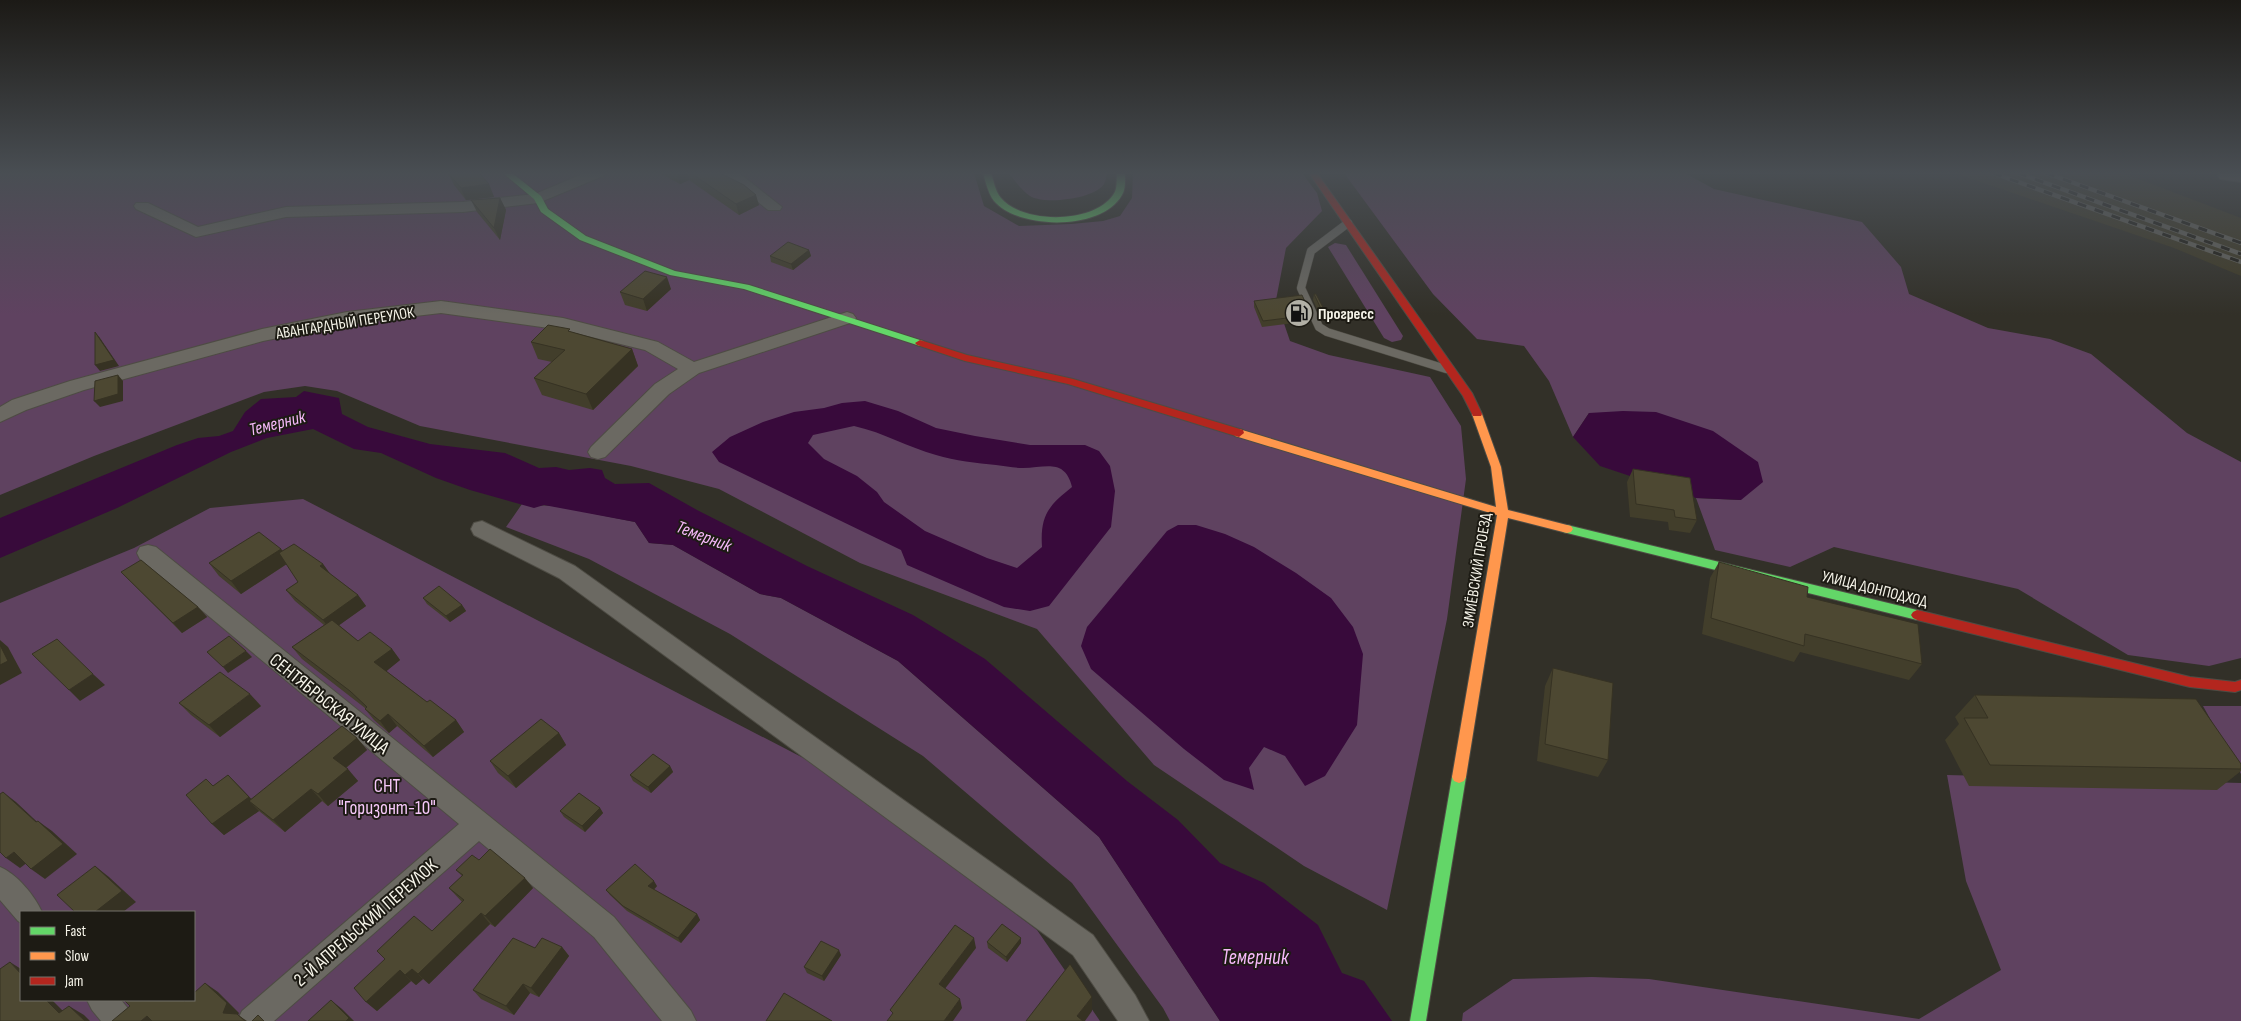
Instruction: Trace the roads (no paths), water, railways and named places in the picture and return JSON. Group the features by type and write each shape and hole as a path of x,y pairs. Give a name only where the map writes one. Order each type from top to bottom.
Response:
{"street":[{"path":"172,221 196,232 247,221"},
{"name":"УЛИЦА ДОНПОДХОД","path":"559,221 583,238 673,273 746,287 847,318 965,358 1069,381 1503,513 2190,682 2235,687 2241,685"},
{"name":"ЗМИЁВСКИЙ ПРОЕЗД","path":"1348,223 1468,395 1482,422 1501,485 1503,513 1418,1021"},
{"name":"АВАНГАРДНЫЙ ПЕРЕУЛОК","path":"0,415 19,405 77,385 262,335 347,318 441,307 563,324 651,346 692,369"},
{"path":"598,452 662,389 692,369 847,318"},
{"path":"482,529 567,572 1083,945 1134,1021"},
{"name":"СЕНТЯБРЬСКАЯ УЛИЦА","path":"148,554 604,928 681,1021"},
{"name":"2-Й АПРЕЛЬСКИЙ ПЕРЕУЛОК","path":"252,1021 478,824"},
{"path":"0,880 27,911"},
{"path":"103,1001 120,1021"}],"lane":[{"path":"1348,223 1311,251 1301,288 1319,327 1327,332 1452,370"}],"water":[{"name":"Темерник","path":"304,391 339,398 342,414 368,427 430,444 505,453 539,468 556,467 569,470 590,468 602,470 605,478 615,484 649,483 697,510 807,566 913,615 985,659 1127,781 1178,820 1220,863 1264,883 1318,925 1342,973 1364,981 1392,1021 1220,1021 1099,837 898,661 781,598 760,594 673,545 649,543 635,522 544,505 534,508 470,490 436,478 381,453 354,449 313,429 267,438 231,452 117,508 0,558 0,518 177,445 198,438 219,436 233,431 245,412 261,399 296,397"},
{"path":"865,401 898,411 936,428 975,436 1030,445 1085,445 1099,451 1110,466 1115,491 1111,527 1049,606 1030,611 1004,607 907,565 901,550 719,462 712,452 730,437 763,422 794,412 824,408 842,403","holes":["854,426 925,452 951,459 1016,468 1046,466 1059,468 1069,478 1072,487 1047,512 1042,527 1042,547 1017,568 987,558 925,531 884,502 877,492 857,476 824,459 808,443 813,435"]},
{"path":"1656,412 1713,431 1758,462 1763,482 1741,500 1696,498 1600,466 1573,437 1589,413"},
{"path":"1178,525 1196,525 1225,534 1254,547 1296,573 1331,598 1353,627 1363,654 1357,725 1325,776 1305,786 1285,756 1264,747 1249,768 1254,790 1224,780 1184,749 1091,669 1081,646 1087,627 1167,531"}],"railway":[{"path":"2126,221 2241,262"},
{"path":"2149,221 2241,254"},
{"path":"2179,221 2241,243"}],"place":[{"name":"Прогресс","path":"1299,313"}],"park label":[{"name":"СНТ \"Горизонт-10\"","path":"387,796"}]}
